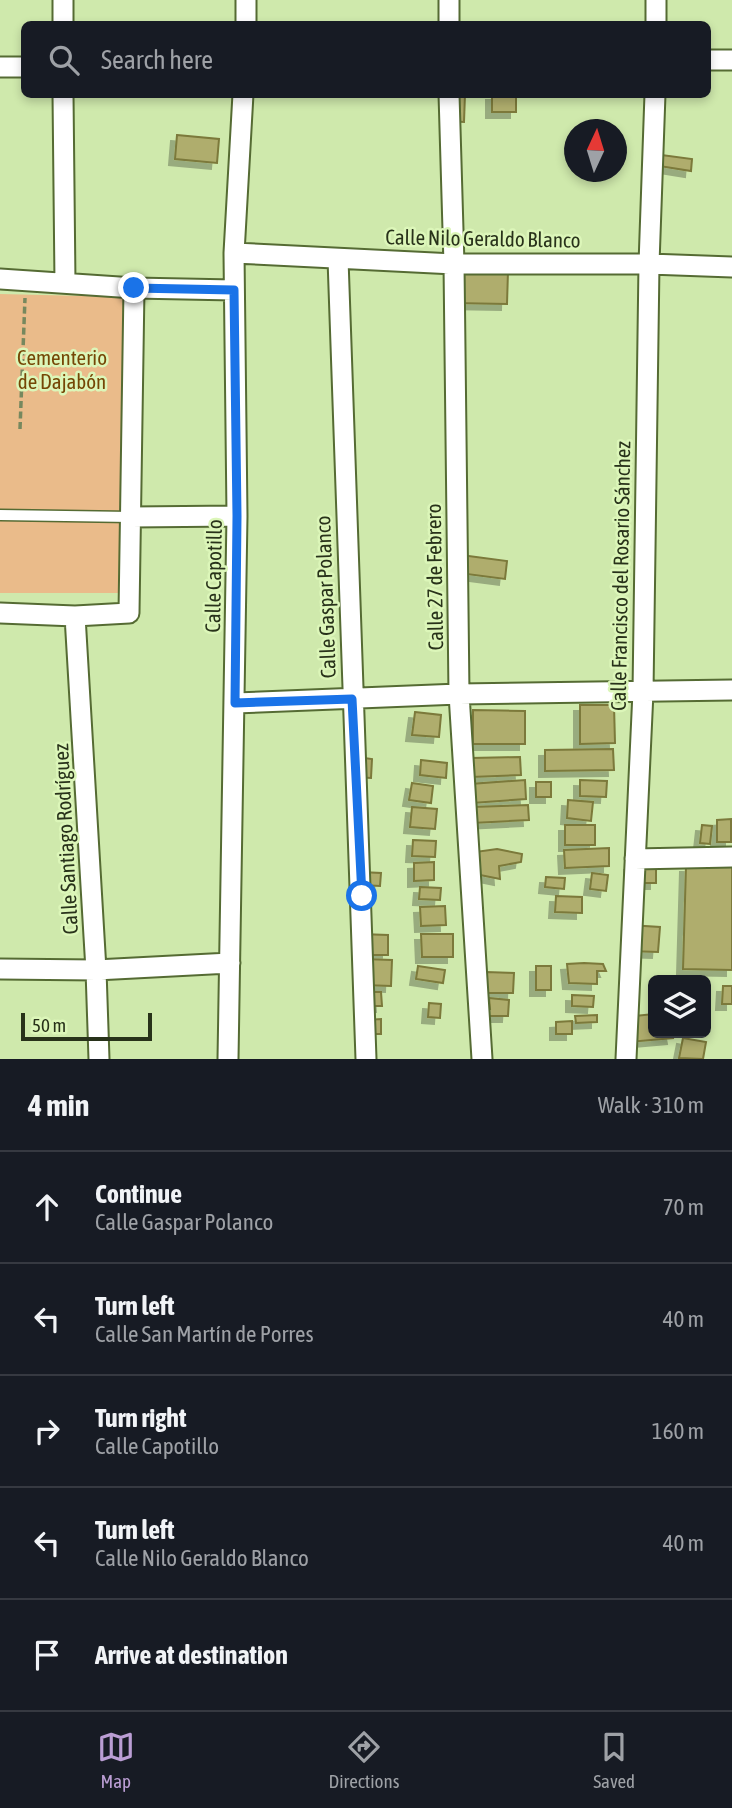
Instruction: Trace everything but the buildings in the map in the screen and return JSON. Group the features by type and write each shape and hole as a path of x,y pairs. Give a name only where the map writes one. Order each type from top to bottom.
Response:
{"street":[{"path":"63,0 63,21"},
{"path":"246,0 246,21"},
{"path":"449,0 449,21"},
{"path":"656,0 656,21"},
{"path":"711,60 732,60"},
{"path":"0,67 21,67"},
{"path":"63,98 65,283"},
{"name":"Calle Capotillo","path":"228,1059 237,516 234,253 243,98"},
{"name":"Calle 27 de Febrero","path":"449,98 454,264 459,694 482,1059"},
{"name":"Calle Francisco del Rosario Sánchez","path":"626,1059 643,692 649,264 655,98"},
{"name":"Calle Nilo Geraldo Blanco","path":"234,253 454,264 649,264 732,267"},
{"name":"Calle Gaspar Polanco","path":"338,259 366,1059"},
{"path":"0,279 134,288 234,290"},
{"path":"0,289 26,281"},
{"path":"0,613 75,617 129,613 134,288"},
{"path":"131,517 237,516"},
{"name":"Calle Santiago Rodríguez","path":"75,617 99,1059"},
{"path":"235,703 459,694 732,690"},
{"path":"635,859 732,857"},
{"path":"0,969 96,970 230,963"}],"lane":[{"path":"0,514 131,517"}],"path":[{"path":"20,429 26,281"}],"green space":[{"name":"Cementerio de Dajabón","path":"0,294 126,297 118,593 0,593"}],"route":[{"path":"134,288 234,290 237,516 235,703 352,699 362,896"}]}
